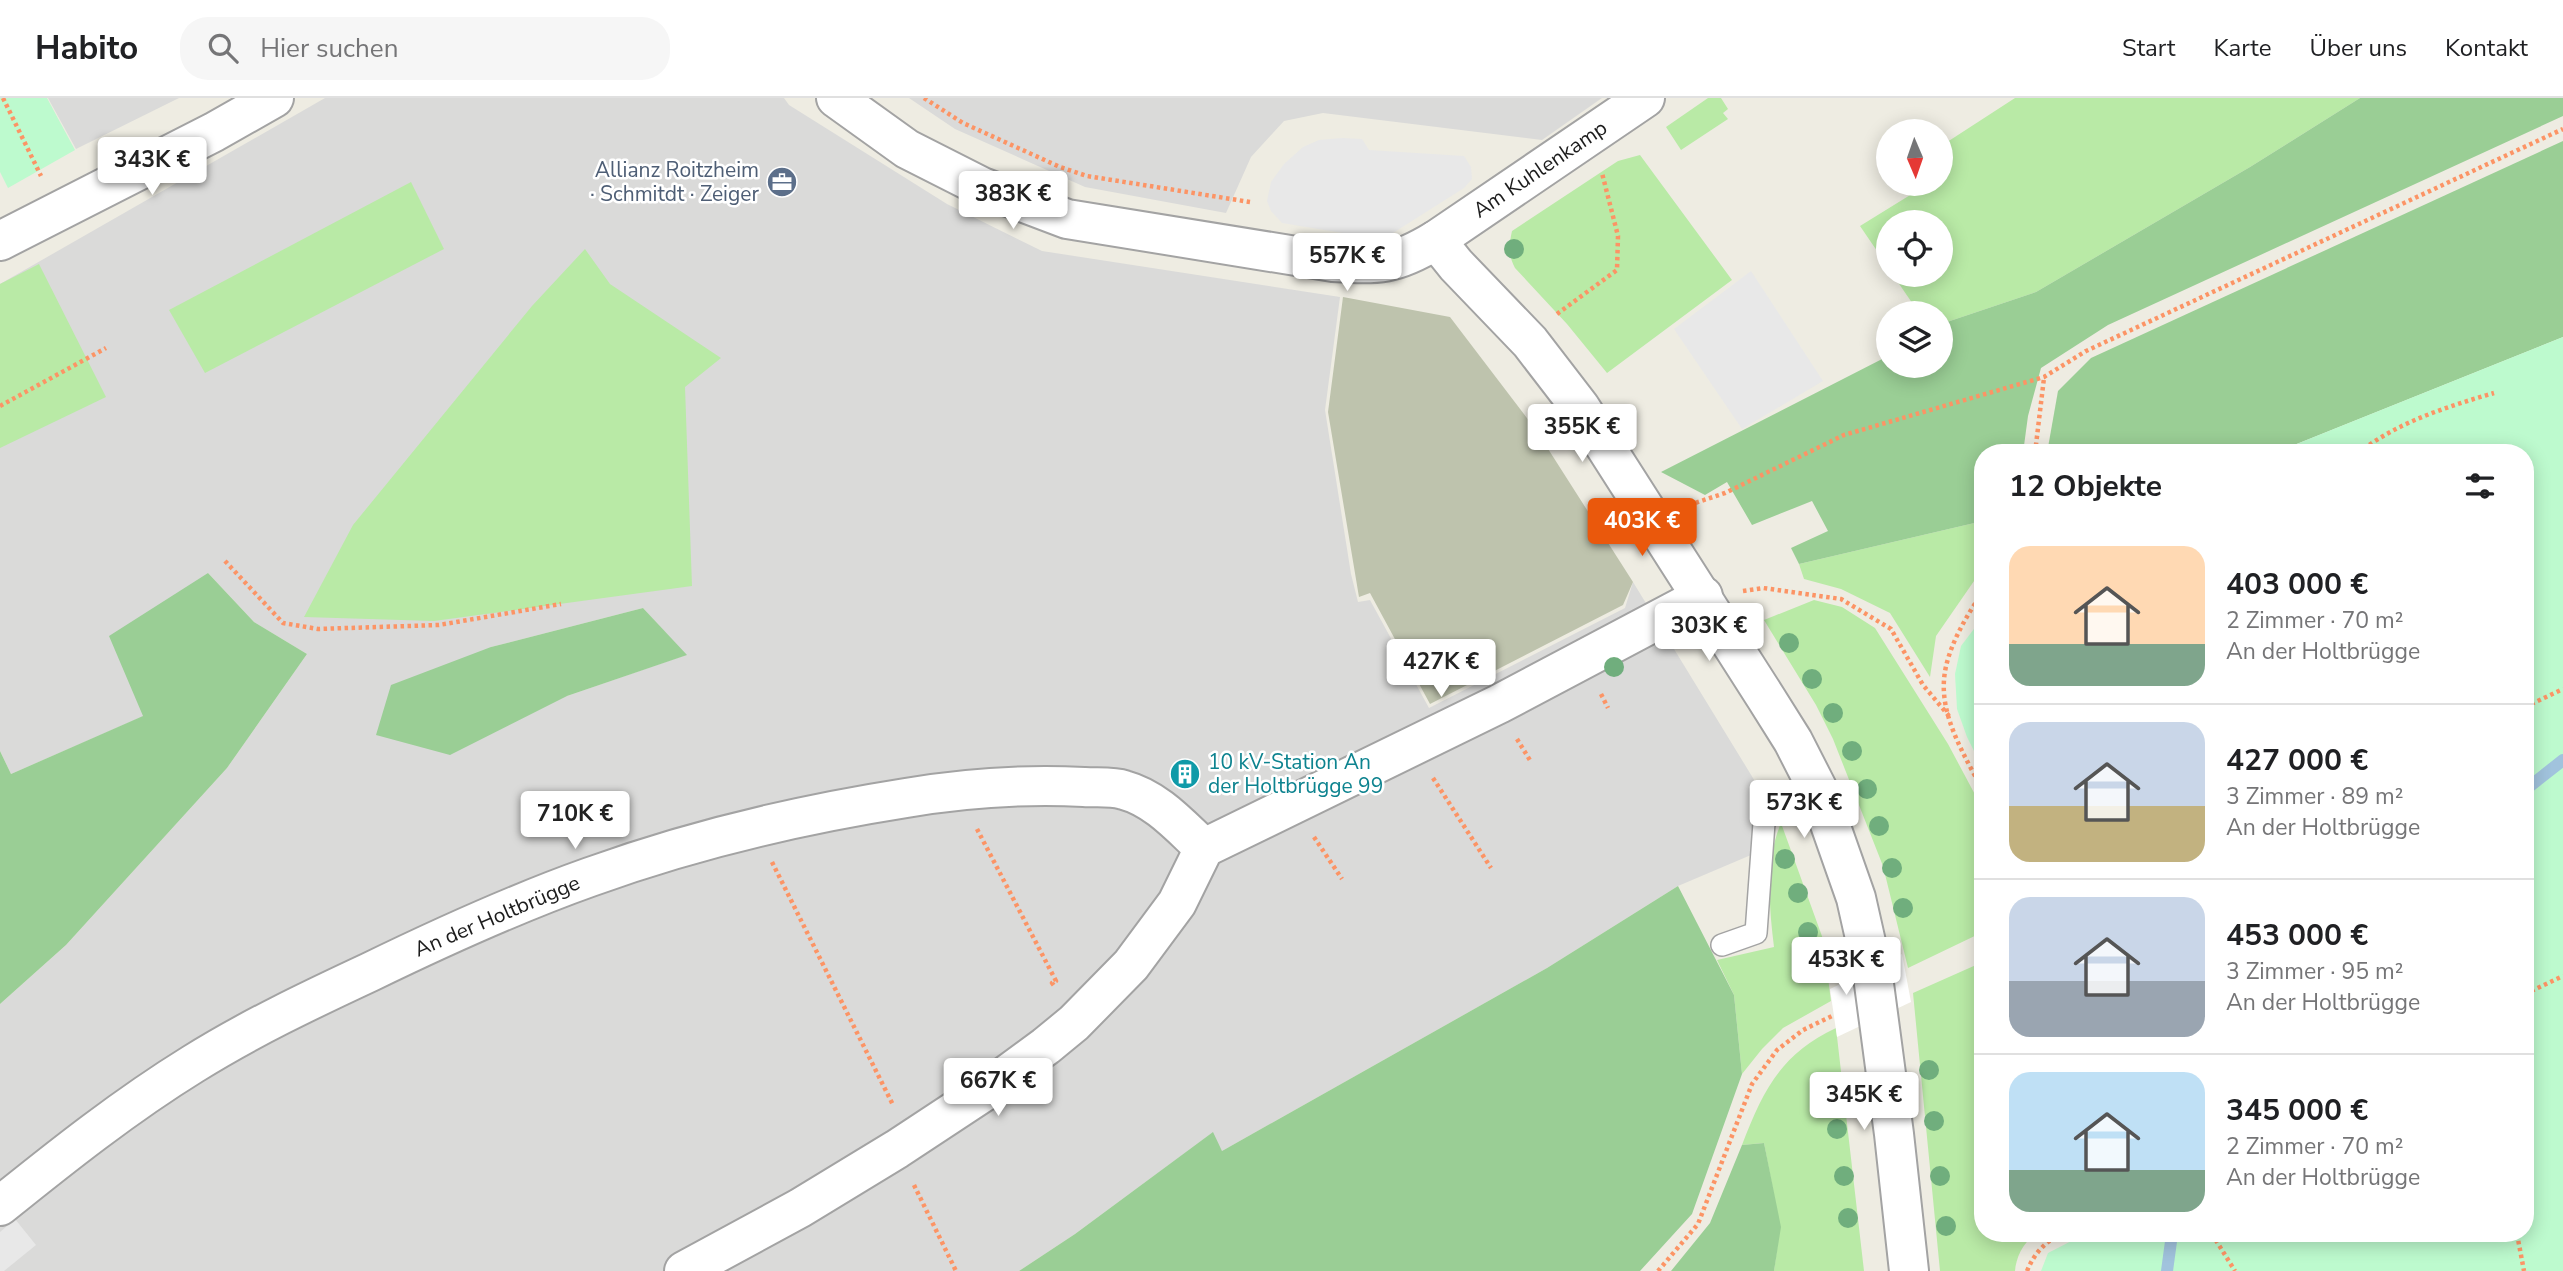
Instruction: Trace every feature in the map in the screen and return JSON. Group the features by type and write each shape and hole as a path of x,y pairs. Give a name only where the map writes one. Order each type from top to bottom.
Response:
{"street":[{"path":"0,242 214,132 274,98"},
{"name":"Am Kuhlenkamp","path":"836,98 907,149 982,187 1068,219 1343,263 1376,264 1412,254 1436,240 1645,98"},
{"path":"1436,240 1456,265 1530,342 1580,407 1703,596 1793,741 1818,790 1856,898 1872,969 1909,1271"},
{"path":"684,1271 800,1208 904,1145 1046,1046 1081,1016 1132,965 1177,903 1204,848 1499,704 1703,596"},
{"name":"An der Holtbrügge","path":"0,1206 65,1154 149,1093 237,1038 303,1004 512,907 603,873 755,828 886,801 1029,784 1122,789 1156,804 1204,848"}],"lane":[{"path":"1722,945 1756,933 1763,823 1772,810 1818,790"}],"path":[{"path":"3,98 59,211"},
{"path":"924,98 963,123 1060,167 1087,176 1250,202"},
{"path":"1651,517 1725,494 1844,435 2044,377 2086,352 2563,129"},
{"path":"1554,316 1616,270 1618,236 1590,135"},
{"path":"0,406 106,348"},
{"path":"2036,444 2044,377"},
{"path":"2370,444 2431,412 2494,393"},
{"path":"225,561 283,623 318,629 439,625 561,604"},
{"path":"1703,596 1763,588 1841,599 1891,629 1923,684 1949,716"},
{"path":"1974,604 1949,654 1943,681 1949,716 1974,774"},
{"path":"2534,703 2563,689"},
{"path":"1416,744 1438,789 1491,869"},
{"path":"956,791 961,814 979,830 1056,981"},
{"path":"1292,804 1342,879"},
{"path":"755,828 904,1145 956,1271"},
{"path":"2534,990 2563,976"},
{"path":"1658,1271 1698,1224 1752,1084 1777,1050 1803,1030 1834,1015"},
{"path":"2027,1271 2033,1256 2048,1242"},
{"path":"2217,1242 2235,1271"},
{"path":"2519,1242 2524,1271"}],"shaded area":[{"path":"48,98 179,98 76,149"},
{"path":"325,98 784,98 789,105 947,204 1042,251 1340,297 1325,410 1351,574 1358,602 1370,600 1429,708 1625,608 1633,582 1764,796 1754,815 1751,855 1678,886 1547,968 1222,1151 1212,1133 1075,1234 1019,1271 0,1271 0,1004 66,945 227,768 307,654 254,622 208,573 144,716 11,774 0,751 0,284","holes":["643,608 686,655 567,696 491,647"]},
{"path":"909,98 1602,98 1542,140 1323,113 1284,121 1251,157 1226,213 1085,187 955,129"},
{"path":"1362,139 1369,150 1464,156 1471,167 1472,179 1464,188 1393,233 1381,236 1367,237 1282,223 1271,211 1267,201 1271,182 1284,164 1303,147 1319,140"},
{"path":"1751,271 1823,381 1742,429 1674,329"},
{"path":"1343,297 1450,317 1536,430 1633,582 1623,605 1430,704 1370,593 1359,597 1328,412"},
{"path":"15,1219 36,1245 4,1271 0,1271 0,1232"}],"green space":[{"path":"0,98 47,98 75,150 8,188 0,172"},
{"path":"1708,98 1721,98 1728,109 1723,113 1728,119 1681,150 1666,127"},
{"path":"2015,98 2360,98 2250,167 2036,292 1953,320 1953,301 1911,301 1901,287 1953,287 1953,210 1886,210 1909,196 1953,196 1953,138"},
{"path":"2360,98 2563,98 2563,116 2108,325 2041,368 2028,416 2024,444 1974,444 1974,523 1799,564 1791,548 1828,531 1812,501 1752,525 1727,482 1705,495 1661,472 1876,362 1876,378 1953,378 1953,320 2036,292 2250,167"},
{"path":"2563,141 2563,337 2296,444 2049,444 2058,391 2091,358"},
{"path":"1640,155 1732,280 1607,373 1567,324 1515,268 1510,254 1510,241 1512,231 1618,161"},
{"path":"411,182 444,249 205,373 169,310"},
{"path":"1876,216 1876,249 1860,226"},
{"path":"585,249 610,284 721,358 685,387 692,586 434,621 304,617 353,525 532,306"},
{"path":"39,264 106,397 0,448 0,284"},
{"path":"2563,337 2563,1271 2041,1271 2048,1253 2069,1242 2534,1242 2534,444 2296,444"},
{"path":"1974,523 1974,581 1936,636 1930,677 1890,613 1841,589 1804,579 1799,564"},
{"path":"208,573 254,622 307,654 227,768 66,945 0,1004 0,751 11,774 143,716 109,636"},
{"path":"1814,600 1842,607 1875,628 1948,744 1974,793 1974,936 1908,968 1883,866 1833,739 1816,705 1764,620"},
{"path":"643,608 687,655 567,696 450,755 376,735 391,685 491,647"},
{"path":"1974,629 1974,751 1957,709 1955,674 1961,646"},
{"path":"1781,823 1823,939 1831,1001 1783,1028 1742,1074 1734,995 1717,960 1774,947 1770,868"},
{"path":"1678,886 1734,995 1742,1074 1692,1214 1640,1271 1019,1271 1075,1234 1213,1132 1222,1151 1547,968"},
{"path":"1974,966 1974,1242 2027,1242 2017,1260 2015,1271 1940,1271 1913,993"},
{"path":"1836,1028 1864,1271 1774,1271 1780,1227 1764,1143 1742,1145 1758,1107 1776,1076 1801,1050"},
{"path":"1764,1143 1781,1227 1774,1271 1671,1271 1710,1223 1742,1145"}],"pier":[{"path":"1902,954 1911,1002 1837,1037 1830,989"}],"waterway":[{"path":"2534,783 2563,760"},
{"path":"2167,1271 2171,1242"}],"place":[{"name":"Allianz Roitzheim · Schmitdt · Zeiger","path":"782,182"},
{"name":"10 kV-Station An der Holtbrügge 99","path":"1185,774"}]}
